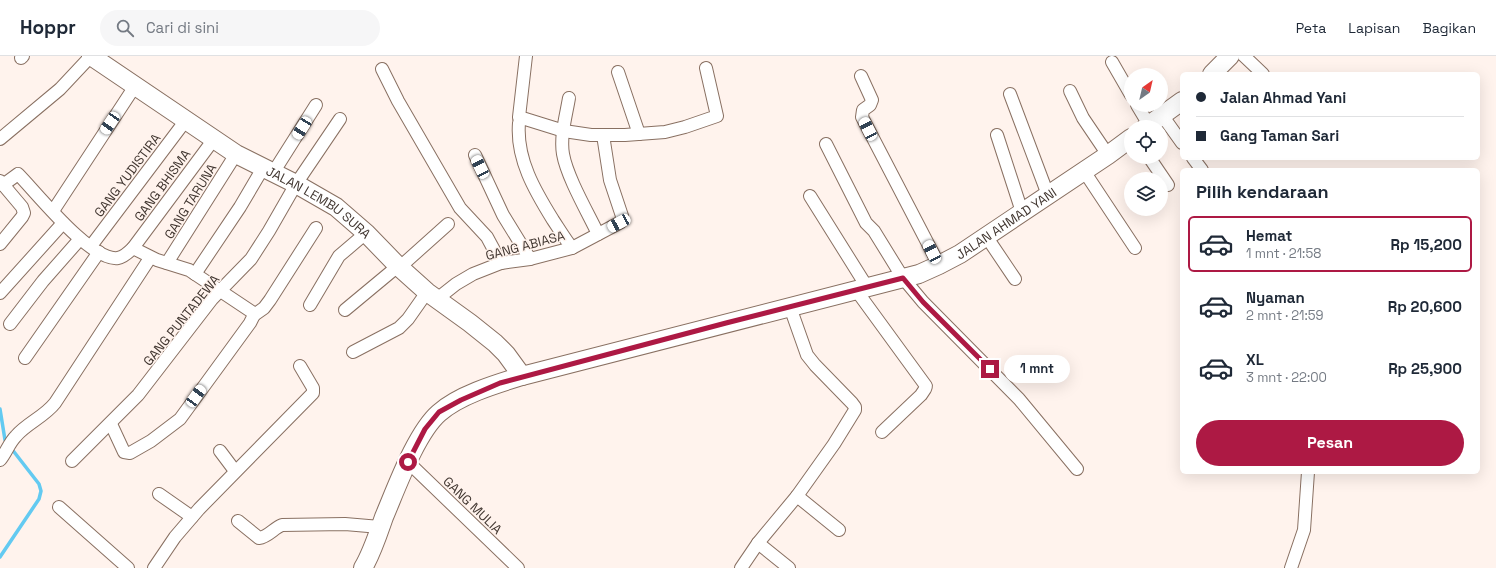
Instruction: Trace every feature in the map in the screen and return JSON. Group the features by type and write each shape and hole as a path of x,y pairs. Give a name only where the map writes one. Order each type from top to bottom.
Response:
{"main road":[{"name":"JALAN LEMBU SURA","path":"91,56 236,154 296,184 336,207 366,233 432,296 495,343 522,376"},
{"path":"1214,72 1230,56"},
{"path":"1155,120 1180,101"},
{"name":"JALAN AHMAD YANI","path":"363,568 408,462 425,429 439,412 483,390 522,376 920,274 939,265 986,236 1124,143"}],"street":[{"path":"0,139 60,89 91,56"},
{"path":"526,56 519,118 564,131 591,135 639,134 673,130 717,116 706,68"},
{"path":"1244,56 1261,72"},
{"path":"1112,62 1124,83"},
{"path":"382,70 398,101 460,208 487,237 501,263"},
{"path":"618,72 639,134"},
{"path":"861,76 872,100 870,105 863,110 862,117 939,265"},
{"path":"53,211 134,86"},
{"path":"1070,91 1083,118 1108,155"},
{"path":"1010,94 1048,195"},
{"path":"569,98 564,131 563,154 598,234"},
{"path":"194,274 244,201 316,105"},
{"path":"1143,112 1150,120"},
{"name":"GANG PUNTADEWA","path":"72,461 142,391 212,299 252,259 296,184 340,119"},
{"name":"GANG YUDISTIRA","path":"25,358 95,249 186,120"},
{"path":"519,123 518,132 520,148 528,175 543,204 572,248"},
{"path":"1168,133 1180,142"},
{"name":"GANG ABIASA","path":"352,352 399,328 432,296 466,278 501,263 530,259 572,248 619,223 622,216 610,180 603,135"},
{"path":"997,135 1022,212"},
{"name":"GANG BHISMA","path":"134,248 214,139"},
{"path":"826,144 866,223 874,231 903,278 923,302 1019,399 1077,469"},
{"name":"GANG TARUNA","path":"167,263 236,154"},
{"path":"475,154 504,215 530,259"},
{"path":"1084,171 1135,248"},
{"path":"0,244 22,218 24,213 22,207 2,183 18,174 63,223 80,239 95,249 111,257 118,258 134,248 150,257 184,267 252,312 254,315"},
{"path":"810,196 862,288 926,386 921,395 882,432"},
{"path":"1,290 63,223"},
{"path":"345,310 448,224"},
{"path":"110,424 124,452 130,453 151,441 173,425 188,409 250,323 254,315 270,300 316,228"},
{"path":"310,304 339,256 366,233"},
{"path":"986,236 1015,279"},
{"path":"10,324 43,281 80,239"},
{"path":"2,458 15,437 46,413 55,403 150,258"},
{"path":"741,568 758,543 797,496 853,415 855,406 807,355 790,307"},
{"path":"154,568 175,537 192,517 235,470 313,393 313,388 300,366"},
{"path":"220,452 235,470"},
{"name":"GANG MULIA","path":"408,462 518,568"},
{"path":"1291,568 1304,530 1308,474"},
{"path":"159,494 192,517"},
{"path":"797,496 839,530"},
{"path":"59,507 128,568"},
{"path":"238,521 259,538 282,525 345,524 380,527"},
{"path":"758,543 789,568"}],"waterway":[{"path":"0,409 5,440 7,443"},
{"path":"0,557 39,499 41,491 39,484 11,448"}],"route":[{"path":"408,462 425,429 439,412 461,400 500,383 529,374 903,278 923,302 990,369"}]}
